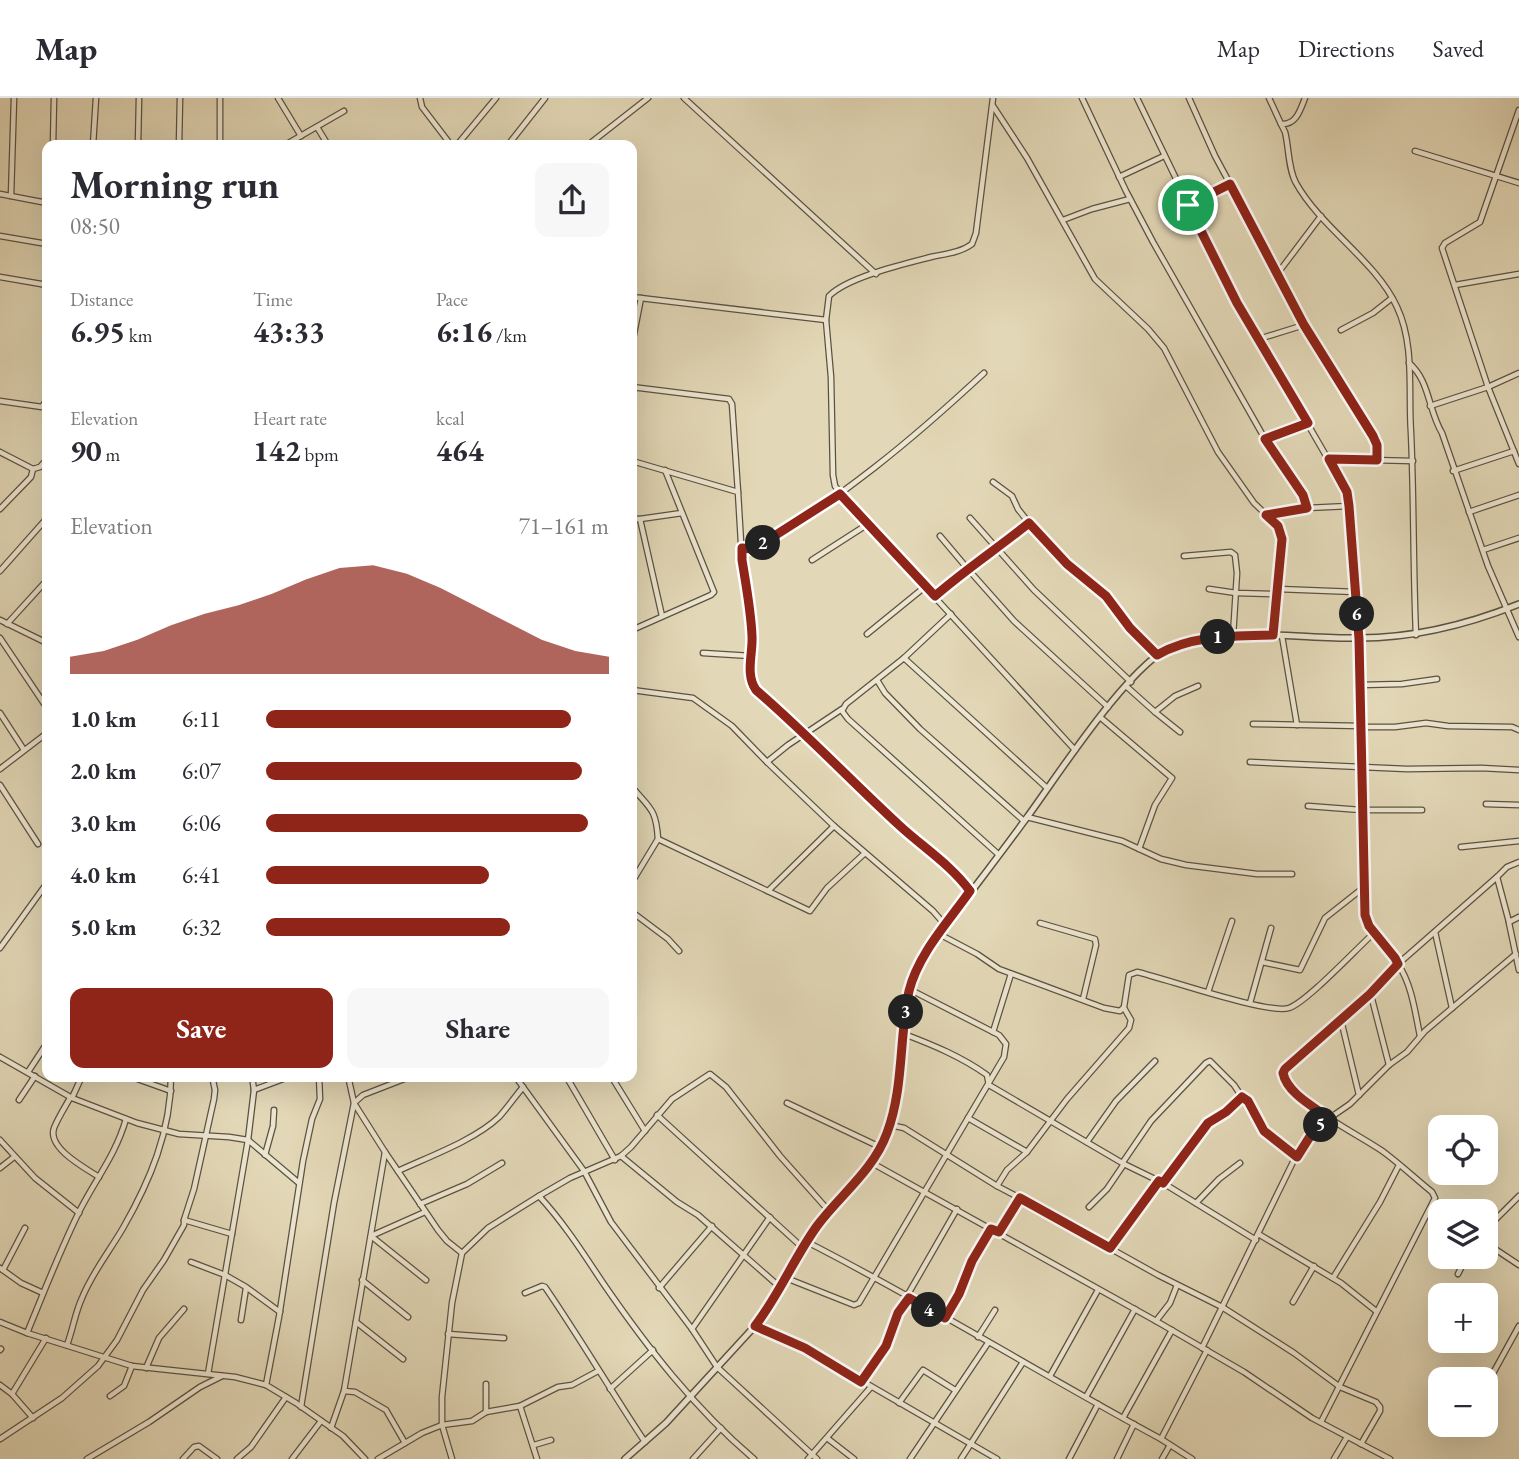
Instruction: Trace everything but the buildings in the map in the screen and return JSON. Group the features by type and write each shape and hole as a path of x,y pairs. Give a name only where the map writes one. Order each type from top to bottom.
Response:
{"street":[{"path":"11,196 14,98"},
{"path":"53,140 54,98"},
{"path":"93,140 96,98"},
{"path":"138,140 139,98"},
{"path":"178,140 180,98"},
{"path":"220,98 220,140"},
{"path":"278,98 302,135"},
{"path":"421,98 422,107 450,140"},
{"path":"458,140 496,98"},
{"path":"512,140 545,98"},
{"path":"594,140 648,98"},
{"path":"684,98 876,274"},
{"path":"993,98 976,233 972,244 958,251 852,281 833,292 828,300 825,320 831,377 833,475 840,494 1076,751"},
{"path":"1082,98 1130,200 1265,439 1303,495 1307,508"},
{"path":"1137,98 1228,286 1347,492 1359,639 1363,888 1367,922 1398,964 1409,990 1420,1036"},
{"path":"1189,98 1215,156 1304,325 1373,436 1377,445 1377,460"},
{"path":"1269,98 1285,131 1295,182 1392,298 1402,320 1409,363 1416,635"},
{"path":"1281,124 1288,125 1293,121 1305,98"},
{"path":"992,105 1027,158 1095,279 1137,318 1164,348 1211,442 1254,503 1278,526 1282,539 1273,635"},
{"path":"1519,110 1480,222 1443,246 1488,387 1519,464"},
{"path":"294,140 344,111"},
{"path":"317,127 324,140"},
{"path":"1415,151 1519,183"},
{"path":"1119,177 1164,156"},
{"path":"1188,205 1230,184"},
{"path":"0,194 42,201"},
{"path":"1063,220 1092,209 1130,200"},
{"path":"1278,273 1321,216"},
{"path":"0,236 42,243"},
{"path":"1454,285 1519,274"},
{"path":"0,277 42,284"},
{"path":"637,298 825,320"},
{"path":"637,315 640,298"},
{"path":"1341,330 1373,313 1392,298"},
{"path":"1259,339 1304,325"},
{"path":"1409,363 1423,379 1453,471 1505,610 1519,637"},
{"path":"742,548 752,549 840,494 928,425 984,373"},
{"path":"1430,406 1488,387 1519,373"},
{"path":"637,388 729,399 732,404 742,560 752,638 751,683 902,828 958,875 970,891"},
{"path":"0,401 42,407"},
{"path":"1265,439 1308,423"},
{"path":"1453,471 1514,451"},
{"path":"0,452 33,469 42,465"},
{"path":"1329,459 1413,461"},
{"path":"637,462 738,492"},
{"path":"0,509 6,499 31,477 33,469"},
{"path":"637,628 714,592 665,470"},
{"path":"993,482 1012,496 1029,523 1067,564 1106,596 1130,628 1157,655"},
{"path":"1469,512 1519,495"},
{"path":"1266,515 1307,508 1349,506"},
{"path":"662,616 640,519 682,513"},
{"path":"970,518 1034,590 1155,712 1180,732"},
{"path":"935,596 967,568 997,549 1029,523"},
{"path":"812,560 868,524"},
{"path":"0,571 42,525"},
{"path":"940,536 1013,621 1108,707"},
{"path":"1483,550 1519,538"},
{"path":"1184,556 1234,552 1237,573 1233,636"},
{"path":"7,624 42,586"},
{"path":"867,634 926,586"},
{"path":"1209,589 1236,593 1356,592"},
{"path":"625,1459 689,1397 755,1326 829,1211 872,1163 890,1125 909,989 919,967 970,891 1108,707 1157,655 1183,643 1233,636 1359,639 1416,635 1519,604"},
{"path":"767,762 842,709 904,658 951,614"},
{"path":"0,620 42,640"},
{"path":"1282,636 1297,725"},
{"path":"0,638 42,701"},
{"path":"703,653 751,656"},
{"path":"904,658 1048,788"},
{"path":"1360,685 1402,684 1437,679"},
{"path":"877,680 885,693 919,729 1026,819 1122,841 1161,859 1186,865 1256,874 1292,874"},
{"path":"1155,712 1175,696 1198,686"},
{"path":"637,691 694,698 732,726 834,826 933,911 946,926"},
{"path":"842,709 848,719 998,854"},
{"path":"0,713 24,750"},
{"path":"1100,718 1172,778 1155,805 1139,849"},
{"path":"1253,724 1395,727 1426,723 1512,727 1519,730"},
{"path":"0,769 42,737"},
{"path":"1250,762 1360,768 1519,770"},
{"path":"0,785 38,844"},
{"path":"637,792 657,818 658,839 637,874"},
{"path":"1486,804 1519,805"},
{"path":"1308,806 1361,810 1422,810"},
{"path":"768,891 834,826"},
{"path":"658,839 810,911 827,888 864,853"},
{"path":"1461,847 1519,841"},
{"path":"1321,1422 1435,1198 1432,1192 1399,1165 1302,1098 1286,1082 1283,1073 1370,994 1398,964 1507,867 1519,862"},
{"path":"1497,877 1519,966"},
{"path":"1262,962 1300,970 1325,918 1363,888"},
{"path":"0,948 42,890"},
{"path":"637,916 668,939 679,951"},
{"path":"1509,922 1519,917"},
{"path":"1209,992 1232,921"},
{"path":"1040,923 1090,937 1096,942 1083,999"},
{"path":"1250,1003 1270,928"},
{"path":"1435,932 1452,1008"},
{"path":"997,1186 1007,1170 1027,1152 1067,1099 1129,1028 1131,1020 1124,1007 1129,975 1132,972 1283,1009 1296,1004 1374,933"},
{"path":"939,934 1012,974 1118,1011 1124,1007"},
{"path":"1161,1439 1205,1349 1222,1307 1309,1138 1389,1065 1408,1052 1420,1036 1516,954"},
{"path":"993,1031 1012,974"},
{"path":"786,1278 854,1305 859,1303 989,1085 1007,1049 1005,1040 993,1031 909,989"},
{"path":"1370,994 1389,1065"},
{"path":"1341,1020 1359,1095"},
{"path":"904,1034 978,1068 988,1074 989,1085"},
{"path":"28,1072 42,1051"},
{"path":"0,1057 42,1080"},
{"path":"1087,1142 1116,1101 1155,1061"},
{"path":"1089,1207 1107,1189 1151,1121 1208,1061 1248,1101 1264,1131 1297,1157"},
{"path":"452,1459 442,1425 444,1361 462,1253 488,1228 539,1196 584,1171 621,1156 671,1099 703,1078 713,1075 829,1211"},
{"path":"19,1100 36,1076"},
{"path":"46,1082 71,1098 166,1131 248,1140 299,1183"},
{"path":"79,1082 54,1128 53,1135 61,1150 99,1177"},
{"path":"146,1082 171,1091"},
{"path":"67,1345 81,1299 101,1260 122,1230 157,1158 166,1131 171,1082"},
{"path":"0,1439 62,1398 105,1358 143,1290 164,1260 184,1225 194,1189 214,1099 213,1082"},
{"path":"208,1374 248,1140 253,1082"},
{"path":"254,1090 275,1082"},
{"path":"266,1385 299,1183 312,1119 320,1099 320,1082"},
{"path":"349,1082 354,1103 385,1152 447,1241 462,1253"},
{"path":"302,1407 334,1203 354,1103 363,1095 397,1082"},
{"path":"519,1082 584,1171 611,1222 692,1329 717,1367 810,1457 817,1459"},
{"path":"570,1082 615,1160"},
{"path":"615,1082 645,1131"},
{"path":"989,1085 1124,1163 1314,1266 1376,1311"},
{"path":"398,1171 486,1126 499,1117 523,1087"},
{"path":"1110,1248 1208,1123 1226,1112 1242,1097"},
{"path":"787,1103 881,1148"},
{"path":"265,1155 273,1126 274,1110"},
{"path":"657,1115 805,1245 876,1277 1192,1459"},
{"path":"968,1118 1027,1152"},
{"path":"27,1333 79,1213 119,1143 126,1119"},
{"path":"890,1125 904,1128 997,1186 1222,1307 1294,1353 1340,1387 1376,1402 1380,1407 1361,1444"},
{"path":"0,1140 35,1178 79,1213"},
{"path":"331,1428 344,1391 385,1152"},
{"path":"621,1156 712,1226 781,1288"},
{"path":"0,1168 14,1157"},
{"path":"420,1204 460,1188 502,1163"},
{"path":"872,1163 1172,1330 1346,1437 1390,1459"},
{"path":"1196,1203 1219,1179 1240,1163"},
{"path":"1333,1278 1380,1202 1399,1165"},
{"path":"539,1196 559,1219 689,1397 750,1458"},
{"path":"1498,1217 1519,1196"},
{"path":"999,1232 1020,1198"},
{"path":"861,1382 886,1346 898,1313 957,1209"},
{"path":"371,1236 425,1212"},
{"path":"692,1329 770,1217"},
{"path":"184,1220 232,1234"},
{"path":"659,1288 712,1226"},
{"path":"25,1228 1,1269 43,1293"},
{"path":"945,1318 959,1294 972,1261 991,1229"},
{"path":"371,1236 426,1280"},
{"path":"1498,1251 1519,1265"},
{"path":"1512,1261 1519,1254"},
{"path":"191,1262 225,1275 280,1312"},
{"path":"1293,1302 1314,1266"},
{"path":"1458,1274 1460,1269"},
{"path":"362,1280 408,1317"},
{"path":"1156,1321 1170,1303 1177,1285"},
{"path":"240,1320 246,1287"},
{"path":"525,1293 545,1287 573,1326 598,1371 645,1442"},
{"path":"1050,1376 1098,1290"},
{"path":"146,1368 159,1338 184,1309"},
{"path":"1086,1397 1135,1309"},
{"path":"978,1337 995,1310"},
{"path":"0,1322 132,1366 208,1374 266,1385 352,1443 365,1459"},
{"path":"356,1322 403,1359"},
{"path":"755,1326 805,1348 997,1459"},
{"path":"1496,1367 1519,1326"},
{"path":"1123,1418 1172,1330"},
{"path":"448,1334 504,1338"},
{"path":"12,1394 46,1338"},
{"path":"910,1459 988,1342"},
{"path":"610,1388 653,1350"},
{"path":"961,1459 1023,1362"},
{"path":"110,1396 124,1386 132,1366"},
{"path":"899,1403 923,1370 955,1390"},
{"path":"378,1459 442,1425 472,1421 486,1412 520,1406 558,1387 572,1385 598,1371"},
{"path":"87,1459 149,1422 183,1397 222,1376"},
{"path":"486,1384 486,1412"},
{"path":"0,1385 12,1394 33,1418"},
{"path":"810,1457 871,1387"},
{"path":"344,1391 355,1392 386,1410 405,1443"},
{"path":"237,1459 251,1447 286,1397"},
{"path":"1069,1459 1098,1404"},
{"path":"520,1406 537,1459"},
{"path":"292,1459 321,1421"},
{"path":"1117,1459 1134,1424"},
{"path":"693,1459 721,1428"},
{"path":"1334,1459 1346,1437"},
{"path":"827,1438 854,1459"},
{"path":"534,1444 551,1440"},
{"path":"1162,1459 1170,1445"},
{"path":"183,1459 194,1447 199,1446 217,1459"}],"route":[{"path":"1230,184 1304,325 1377,445 1377,460 1329,459 1347,492 1349,506 1359,639 1365,915 1369,926 1398,964 1370,994 1285,1069 1283,1077 1286,1082 1329,1118 1309,1138 1297,1157 1264,1131 1248,1101 1242,1097 1232,1108 1208,1123 1163,1183 1159,1181 1110,1248 1020,1198 999,1232 991,1229 981,1243 959,1294 945,1318 909,1298 898,1313 886,1346 861,1382 805,1348 755,1326 771,1305 817,1226 872,1163 881,1148 890,1125 909,989 930,947 970,891 958,875 902,828 751,683 752,638 742,548 752,549 840,494 935,596 967,568 997,549 1029,523 1067,564 1118,608 1130,628 1157,655 1173,646 1194,640 1273,635 1282,539 1278,526 1266,515 1307,508 1303,495 1265,439 1308,423 1237,303 1188,205 1230,184"}]}
